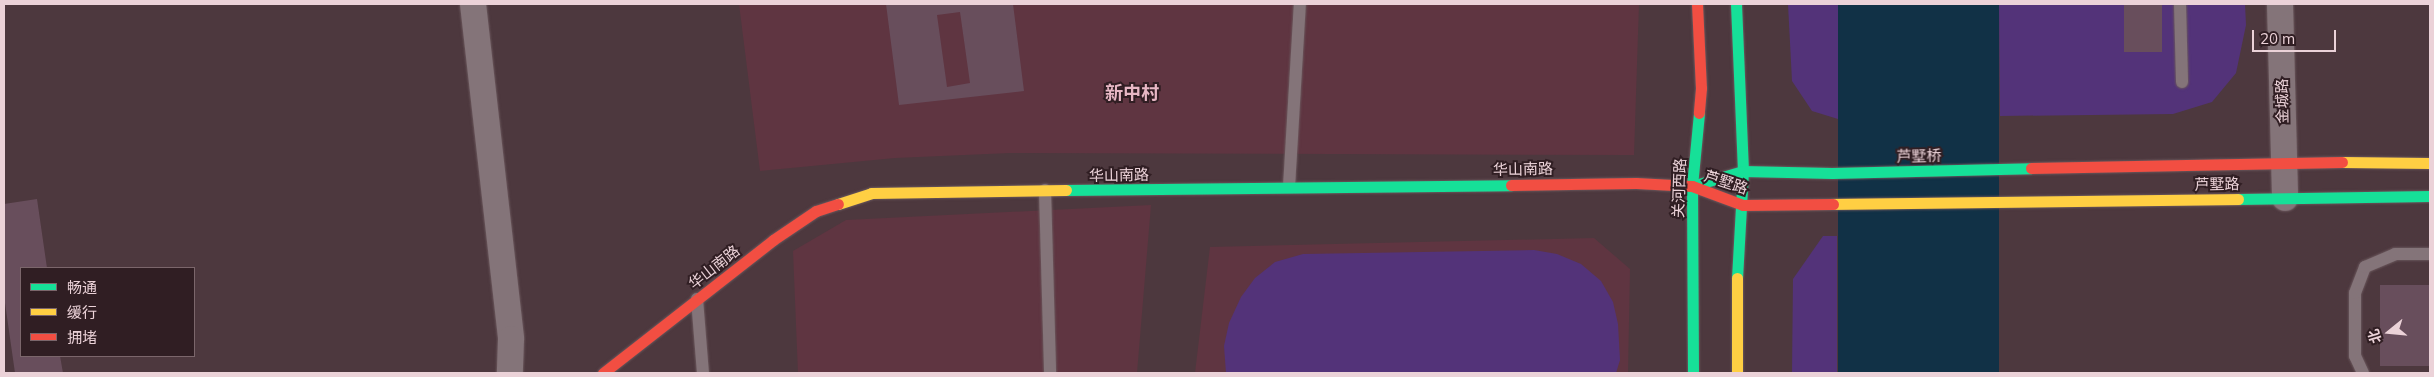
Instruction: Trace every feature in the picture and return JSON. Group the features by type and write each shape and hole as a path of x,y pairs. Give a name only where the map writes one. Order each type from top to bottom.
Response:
{"main road":[{"name":"关河西路","path":"1693,373 1692,186 1701,88 1697,4"},
{"path":"1736,4 1743,171 1737,282 1737,373"},
{"name":"芦墅路","path":"2006,169 2284,162 2430,163"},
{"name":"芦墅桥","path":"1832,173 2006,169"},
{"name":"芦墅路","path":"1692,186 1743,171 1832,173"},
{"name":"华山南路","path":"603,373 697,299 816,211 871,193 1636,183 1692,186"},
{"name":"芦墅路","path":"1692,186 1742,205 2430,196"}],"street":[{"path":"473,4 511,339 510,373"},
{"name":"金城路","path":"2280,4 2285,198"}],"lane":[{"path":"1289,187 1300,4"},
{"path":"2180,4 2182,82"},
{"path":"1046,190 1050,373"},
{"path":"2363,373 2355,356 2355,293 2365,267 2395,254 2430,254"},
{"path":"697,299 703,373"}],"shaded area":[{"path":"739,4 1639,4 1634,155 1010,153 895,158 760,171"},
{"path":"1788,4 1838,4 1838,119 1812,111 1792,81"},
{"path":"1999,4 2245,4 2246,25 2236,73 2212,102 2173,114 2000,116"},
{"path":"1151,205 1137,373 798,373 793,251 846,220"},
{"path":"1823,236 1837,236 1837,373 1792,373 1793,279"},
{"path":"1594,238 1630,269 1628,373 1195,373 1210,247"},
{"path":"1534,250 1557,254 1581,264 1601,281 1613,302 1618,324 1620,360 1616,373 1226,373 1224,346 1229,323 1241,297 1255,278 1275,262 1303,254"}],"water":[{"path":"1838,4 1999,4 1999,373 1838,373"}],"building":[{"path":"886,4 1013,4 1024,91 899,105","holes":["960,12 970,83 947,87 937,15"]},
{"path":"2124,4 2162,4 2162,52 2124,52"},
{"path":"37,199 47,267 20,267 20,357 60,357 63,373 15,373 4,296 4,204"},
{"path":"2380,285 2430,285 2430,366 2380,366"}],"traffic: fast":[{"path":"1736,4 1743,171 1737,278"},
{"path":"1693,373 1692,186 1699,113"},
{"path":"1692,186 1743,171 1832,173 2031,168"},
{"path":"1066,190 1511,185"},
{"path":"2238,199 2430,196"}],"traffic: slow":[{"path":"2342,162 2430,163"},
{"path":"838,204 871,193 1066,190"},
{"path":"1833,204 2238,199"},
{"path":"1737,278 1737,373"}],"traffic: jam":[{"path":"1697,4 1701,88 1699,113"},
{"path":"2031,168 2342,162"},
{"path":"1511,185 1636,183 1692,186 1743,205 1833,204"},
{"path":"603,373 773,240 816,211 838,204"}],"district":[{"name":"新中村","path":"1132,93"}]}
